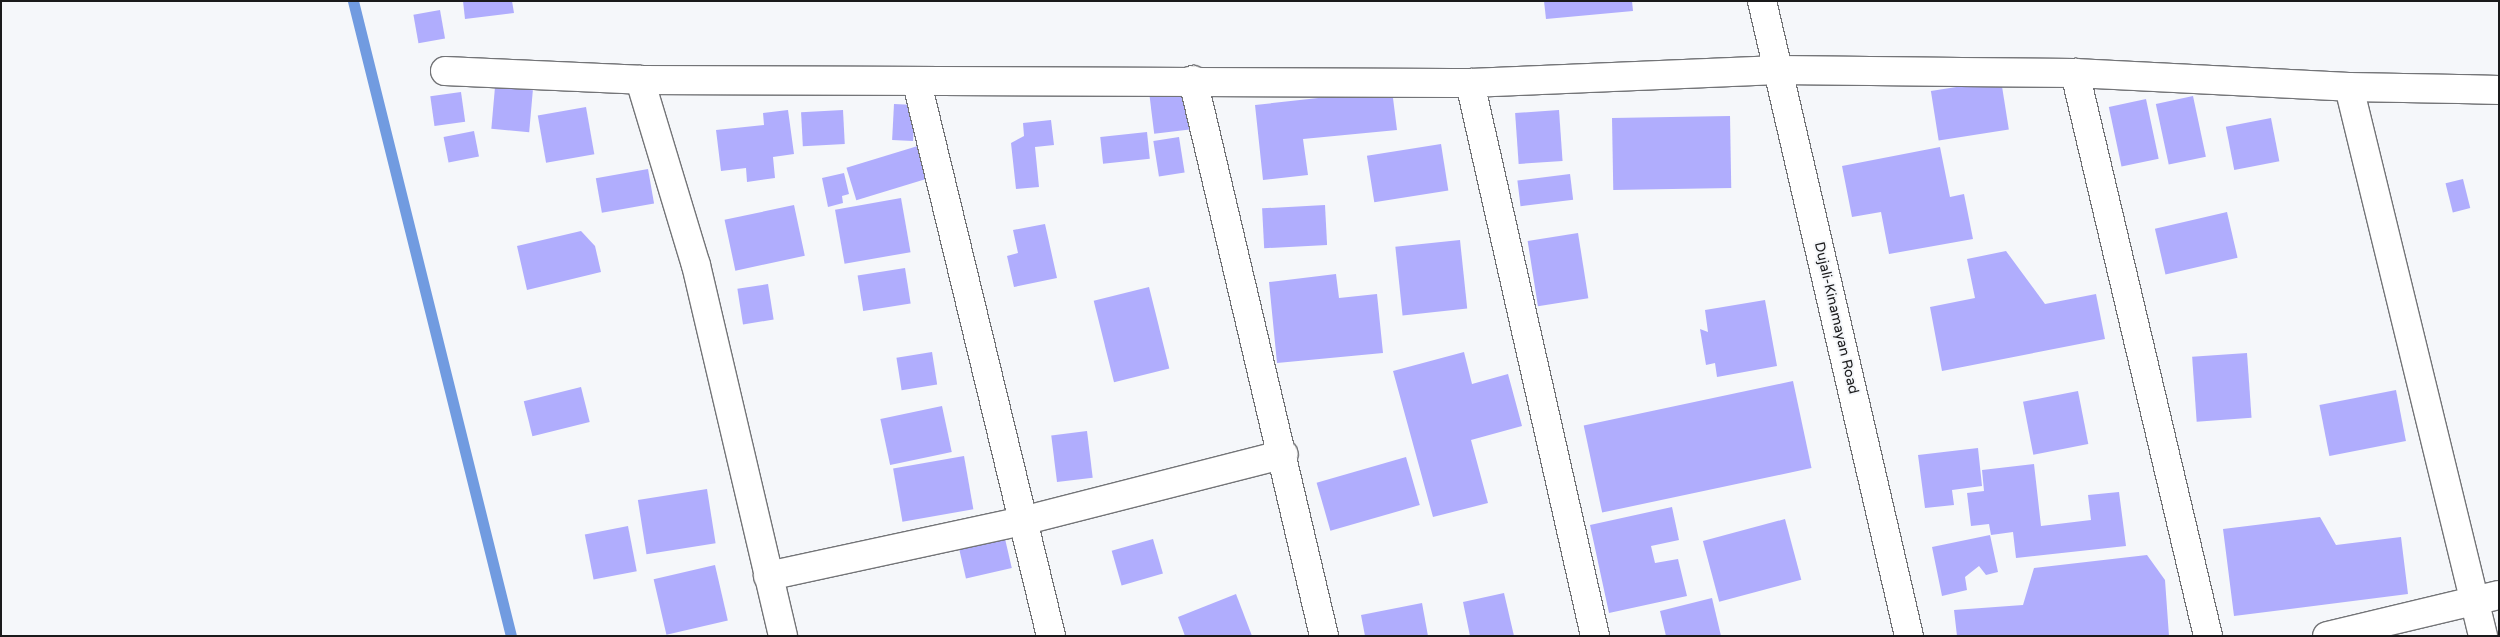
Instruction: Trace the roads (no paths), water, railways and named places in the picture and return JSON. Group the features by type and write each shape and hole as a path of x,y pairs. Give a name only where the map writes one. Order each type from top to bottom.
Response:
{"street":[{"name":"Dujali-Kinamayan Road","path":"1762,1 1909,636"},
{"path":"445,71 640,80 917,83 1193,80 1470,83 1779,70 2075,73 2350,88 2499,90"},
{"path":"2075,73 2208,636"},
{"path":"640,80 696,266 782,636"},
{"path":"1193,80 1284,454 1324,636"},
{"path":"917,83 1051,636"},
{"path":"1470,83 1595,636"},
{"path":"2350,88 2486,598 2483,636"},
{"path":"768,576 1022,521 1284,454"},
{"path":"2327,636 2486,598"}],"waterway":[{"path":"353,1 511,636"}]}
